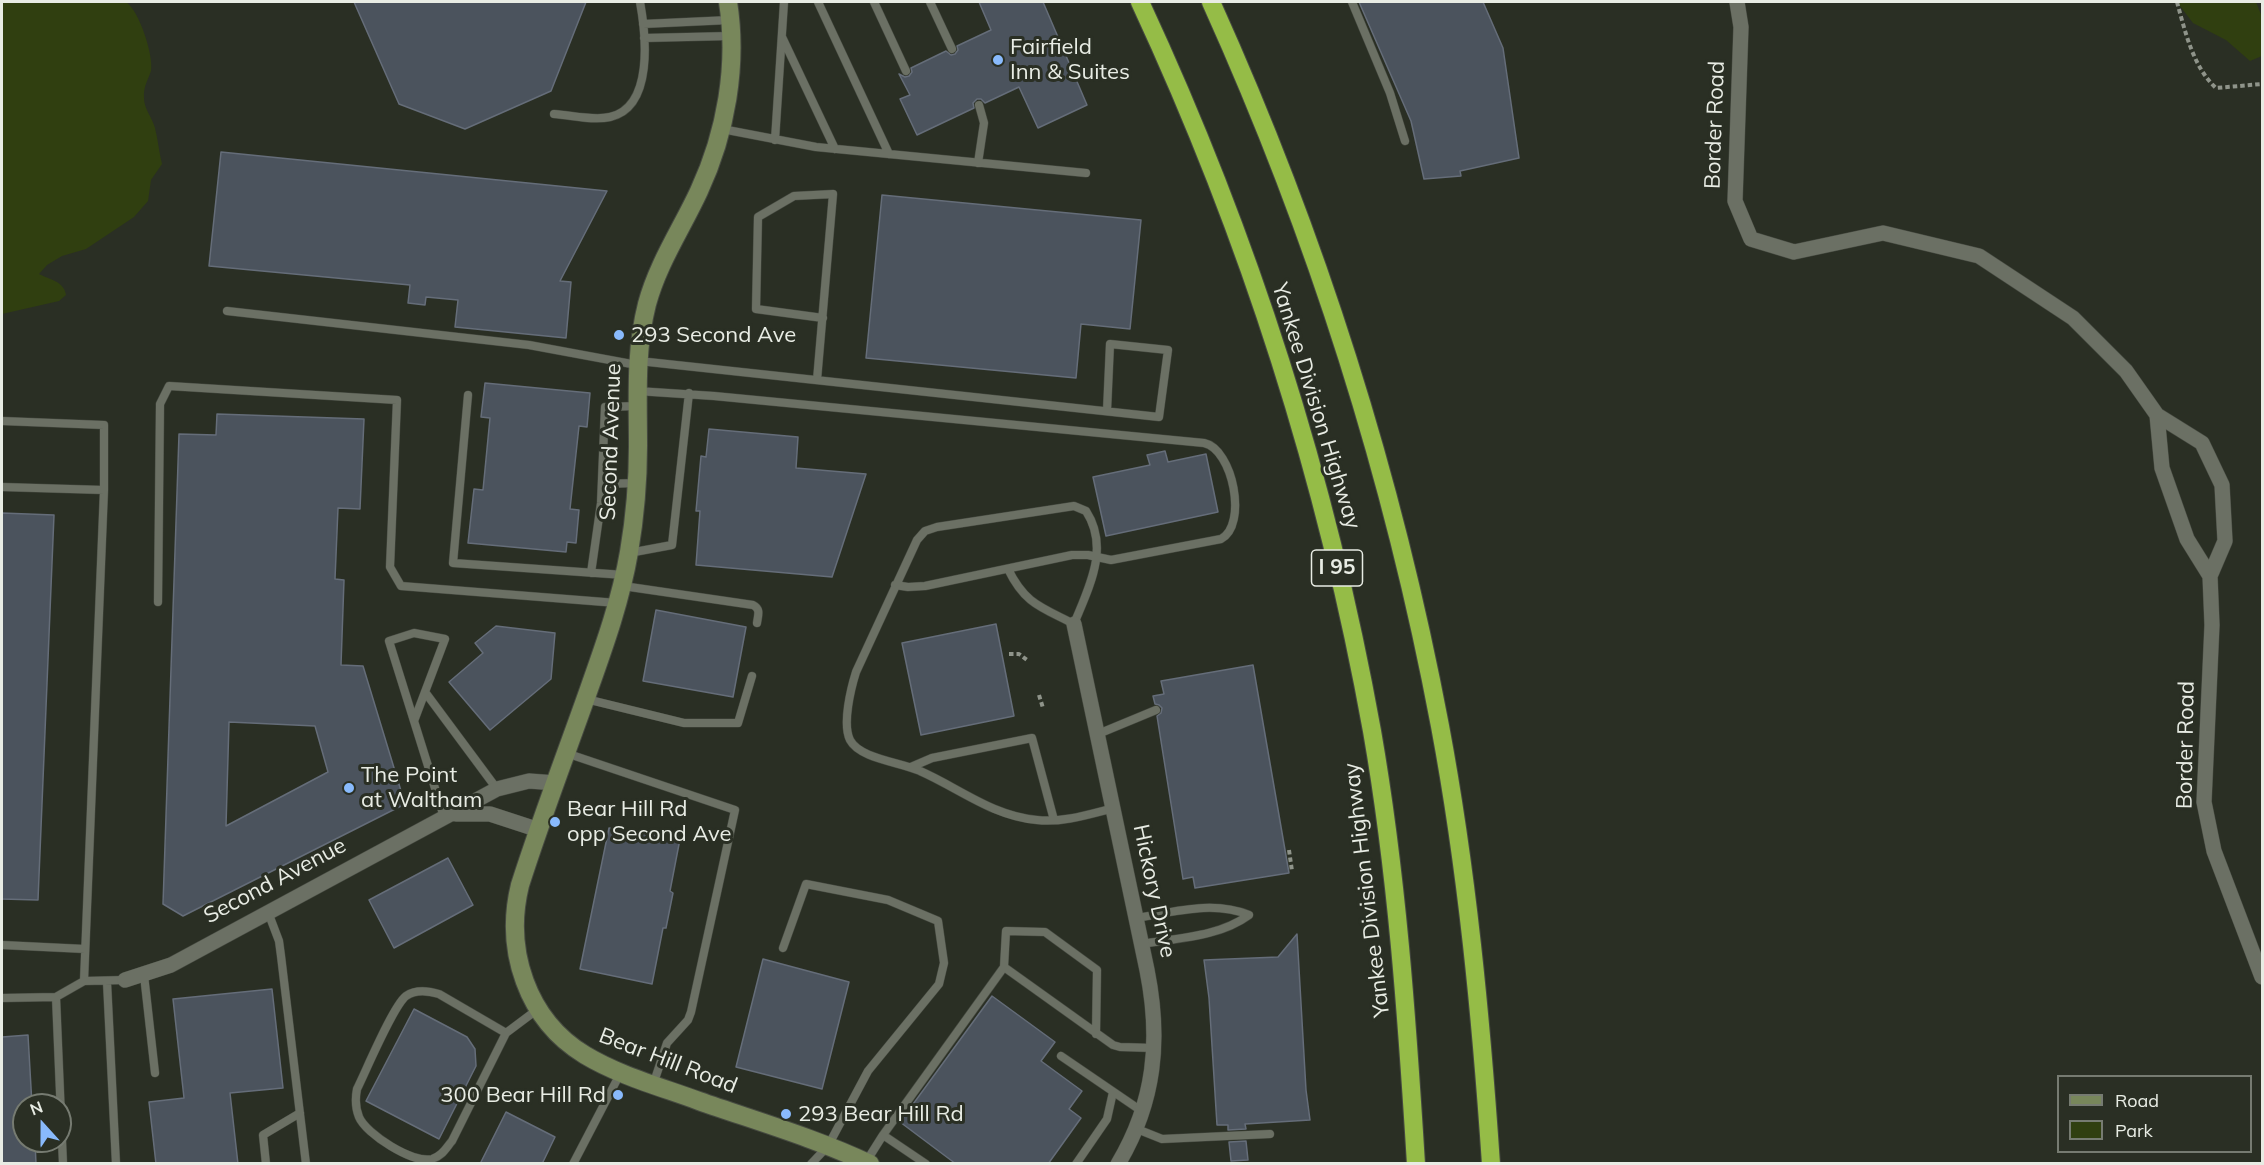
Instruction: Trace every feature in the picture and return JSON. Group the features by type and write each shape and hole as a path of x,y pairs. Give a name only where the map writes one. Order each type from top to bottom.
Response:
{"highway":[{"name":"Yankee Division Highway","path":"1140,2 1191,116 1223,195 1290,386 1327,521 1359,664 1383,802 1400,946 1416,1164"},
{"name":"Yankee Division Highway","path":"1211,2 1267,134 1311,254 1373,447 1408,578 1440,726 1463,867 1479,1010 1491,1164"}],"street":[{"name":"Second Avenue","path":"444,817 468,812 490,814 540,830 586,699 621,588 629,553 638,483 637,363 642,325 661,266 702,183 721,129 729,85 728,2"},
{"name":"Border Road","path":"1737,2 1741,27 1736,201 1751,239 1794,252 1883,233 1979,256 2073,318 2126,371 2157,415 2202,442 2222,485 2224,541 2210,576 2212,625 2204,802 2214,851 2262,977"},
{"name":"Border Road","path":"2157,415 2162,468 2187,539 2210,576"},
{"name":"Hickory Drive","path":"1074,624 1153,1002 1154,1048 1143,1112 1137,1129 1118,1164"},
{"name":"Second Avenue","path":"125,980 171,965 497,789 529,781 556,783"},
{"name":"Bear Hill Road","path":"540,830 518,895 514,928 521,971 538,1009 551,1027 567,1043 596,1061 621,1072 828,1146 868,1163"}],"lane":[{"path":"554,114 605,118 629,107 639,91 643,67 644,38 640,2"},
{"path":"775,140 784,2"},
{"path":"818,2 889,154"},
{"path":"874,2 906,71"},
{"path":"930,2 952,49"},
{"path":"1352,2 1390,93 1405,141"},
{"path":"643,24 730,28"},
{"path":"644,38 730,28"},
{"path":"781,36 835,149"},
{"path":"978,162 984,123 979,105"},
{"path":"721,129 835,149 1086,173"},
{"path":"817,380 833,194 794,196 758,217 756,309 822,318"},
{"path":"227,311 530,345 637,363 1159,417 1168,351 1110,344 1107,411"},
{"path":"158,602 160,404 170,386 397,400 390,567 401,586 621,588 753,605 759,612 757,623"},
{"path":"629,553 672,546 689,393"},
{"path":"591,573 603,484 605,407 637,398 689,393 1204,443 1219,451 1233,490 1234,519 1226,536 1213,541 1119,559 1072,555 916,587 895,585"},
{"path":"468,395 453,563 591,573 621,588"},
{"path":"2,421 104,425 104,490 84,981"},
{"path":"603,484 638,483"},
{"path":"2,487 104,490"},
{"path":"1008,569 1018,589 1027,598 1074,624 1092,580 1098,558 1089,515 1083,508 1074,506 931,528 917,540 853,683 848,728 851,742 864,752 911,767 984,805 1026,819 1054,820 1114,808"},
{"path":"414,722 445,639 414,633 389,641 414,722 444,817"},
{"path":"586,699 684,723 738,723 752,676"},
{"path":"425,692 497,789"},
{"path":"1098,734 1155,710"},
{"path":"911,767 932,758 1032,738 1054,820"},
{"path":"566,753 735,810 691,1012 688,1020 667,1043 653,1085"},
{"path":"783,948 806,884 888,900 938,921 944,963 939,984 868,1071 828,1146 811,1164"},
{"path":"1136,918 1207,907 1230,909 1249,915 1238,924 1221,931 1142,944"},
{"path":"268,912 279,941 306,1164"},
{"path":"868,1163 883,1135 1004,967 1006,931 1046,932 1097,970 1096,1034"},
{"path":"2,945 86,949"},
{"path":"1004,967 1096,1034 1120,1047 1154,1048"},
{"path":"144,975 155,1073"},
{"path":"2,998 56,997 84,981 125,980"},
{"path":"107,982 116,1164"},
{"path":"506,1033 439,994 428,991 414,992 406,996 395,1012 357,1089 355,1099 359,1118 374,1135 407,1155 426,1160 442,1154 452,1141 506,1033 538,1009"},
{"path":"56,997 63,1164"},
{"path":"1061,1056 1143,1112"},
{"path":"573,1164 621,1072"},
{"path":"1076,1164 1107,1119 1113,1092"},
{"path":"266,1164 263,1135 300,1113"},
{"path":"1137,1129 1162,1139 1270,1134"},
{"path":"883,1135 926,1164"}],"path":[{"path":"2176,2 2187,37 2206,79 2216,88 2262,84"},
{"path":"1009,654 1019,654 1027,660"},
{"path":"1039,695 1042,708"},
{"path":"1289,850 1292,872"}],"green space":[{"path":"2,2 126,2 131,7 140,23 150,55 151,71 144,90 144,102 155,128 162,164 151,180 148,201 134,217 86,249 62,256 47,265 39,274 59,284 65,290 66,295 59,301 2,314"},
{"path":"2177,2 2256,2 2262,17 2262,56 2250,61 2226,40 2193,23"}],"building":[{"path":"354,2 586,2 551,91 465,129 399,104"},
{"name":"Fairfield Inn & Suites","path":"979,2 1043,2 1087,105 1038,128 1019,87 985,103 977,99 973,103 974,108 917,135 900,99 910,95 899,74 909,76 912,72 911,68 946,51 951,55 955,54 958,50 957,46 991,30"},
{"path":"1359,2 1483,2 1503,48 1519,158 1460,171 1461,176 1424,179 1411,121"},
{"path":"221,152 607,191 560,281 571,282 566,338 455,327 458,300 426,297 425,305 408,303 410,285 209,266"},
{"path":"882,195 1141,220 1130,329 1081,324 1076,378 866,358"},
{"path":"485,383 590,393 587,427 579,426 570,509 579,510 576,543 567,542 566,552 468,543 474,489 483,490 490,418 481,417"},
{"path":"217,414 364,419 360,509 338,508 335,579 344,580 341,665 363,666 405,804 183,916 163,904 179,434 216,435","holes":["229,722 315,726 328,772 226,826"]},
{"path":"709,429 798,437 796,468 866,474 832,577 696,565 700,511 696,511 701,456 706,457"},
{"path":"1165,451 1168,462 1206,454 1218,512 1106,536 1093,477 1150,465 1147,455"},
{"path":"2,513 54,515 38,900 2,899"},
{"path":"656,610 746,627 733,697 643,681"},
{"path":"996,624 1014,716 921,735 902,643"},
{"path":"496,626 555,633 551,679 490,730 449,682 483,653 475,643"},
{"path":"1253,665 1289,873 1195,888 1193,877 1183,879 1157,716 1161,713 1162,708 1155,704 1153,696 1164,694 1161,681"},
{"path":"609,828 680,839 670,891 673,893 666,928 663,928 652,984 580,969"},
{"path":"448,858 473,905 394,948 369,900"},
{"path":"1297,934 1306,1090 1310,1120 1245,1124 1246,1129 1228,1130 1228,1125 1217,1125 1209,998 1204,960 1278,957"},
{"path":"763,959 849,982 822,1089 736,1067"},
{"path":"272,989 283,1088 230,1093 238,1164 156,1164 149,1102 184,1098 173,999"},
{"path":"992,996 1055,1042 1041,1061 1082,1091 1069,1109 1081,1118 1048,1164 956,1164 900,1122"},
{"path":"414,1009 467,1037 475,1049 476,1066 439,1139 366,1101"},
{"path":"28,1035 31,1093 12,1093 12,1153 36,1153 36,1164 2,1164 2,1037"},
{"path":"506,1112 555,1137 542,1164 480,1164"},
{"path":"1246,1141 1248,1160 1231,1161 1229,1142"}],"place":[{"name":"Fairfield Inn & Suites","path":"998,60"},
{"name":"293 Second Ave","path":"619,335"},
{"name":"The Point at Waltham","path":"349,788"},
{"name":"Bear Hill Rd opp Second Ave","path":"555,822"},
{"name":"300 Bear Hill Rd","path":"618,1095"},
{"name":"293 Bear Hill Rd","path":"786,1114"}]}
